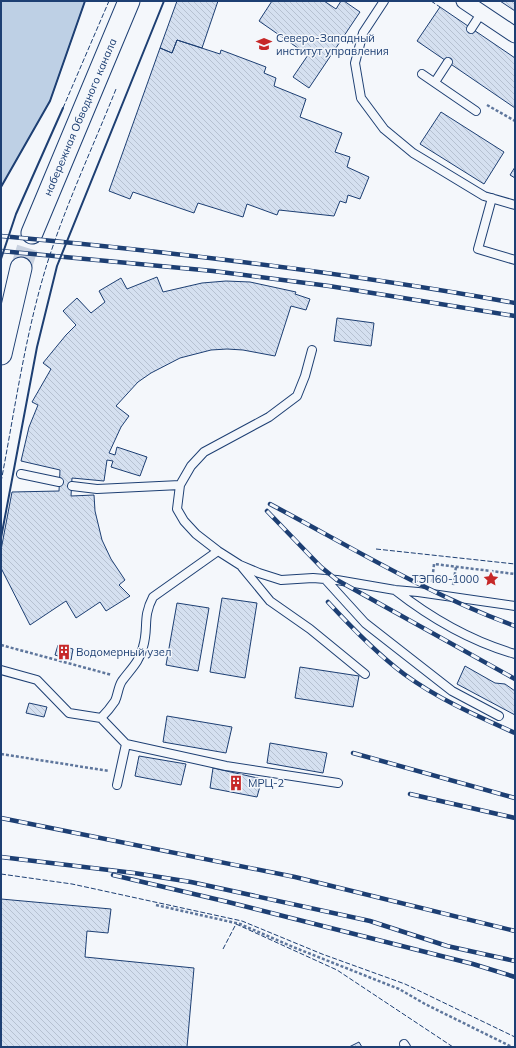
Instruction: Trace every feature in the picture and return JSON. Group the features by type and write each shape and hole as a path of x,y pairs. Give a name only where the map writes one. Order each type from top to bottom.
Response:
{"main road":[{"name":"набережная Обводного канала","path":"32,233 129,1"},
{"path":"1,354 21,268"}],"street":[{"path":"464,1 515,35"}],"lane":[{"path":"384,1 363,33 355,63 361,98 384,129 413,153 484,196 515,205"},
{"path":"471,29 482,12"},
{"path":"435,82 448,62"},
{"path":"422,74 476,111"},
{"path":"492,198 478,249 515,260"},
{"path":"312,350 305,376 297,396 269,417 204,452 191,466 180,485 177,509 196,534 218,551 240,565 281,580 325,579 515,606"},
{"path":"20,474 59,482"},
{"path":"72,486 97,489 180,485"},
{"path":"102,718 115,701 120,685 135,666 143,649 148,608 154,597 218,551"},
{"path":"240,565 270,601 310,629 365,674"},
{"path":"325,579 370,627 452,691 498,716"},
{"path":"395,590 421,611 446,626 489,646 515,654"},
{"path":"4,671 37,680 69,713 102,718 126,744 226,766 338,783"},
{"path":"117,785 126,744"}],"path":[{"path":"476,111 487,104 515,121"},
{"path":"431,589 434,564 515,574"},
{"path":"452,591 456,567"},
{"path":"1,645 107,674 126,676"},
{"path":"1,754 120,773"},
{"path":"156,905 240,924 293,947 400,989 425,1004 512,1047"}],"water":[{"path":"1,1 85,1 50,101 1,187"}],"building":[{"path":"177,1 218,1 202,48 177,40 172,53 160,48"},
{"path":"272,1 324,1 336,9 341,1 344,1 360,12 309,88 293,77 308,55 259,21"},
{"path":"500,1 515,1 515,11"},
{"path":"440,7 515,58 515,108 417,41"},
{"path":"177,40 220,54 221,50 266,67 264,73 276,78 274,86 306,99 300,117 342,133 335,152 350,157 347,167 369,177 360,199 348,195 346,203 340,201 334,216 279,210 277,215 247,204 243,217 198,203 194,213 133,192 130,199 109,191 160,48 172,53"},
{"path":"441,112 504,152 484,184 420,144"},
{"path":"515,167 515,178 510,175"},
{"path":"157,277 163,292 202,283 226,281 250,282 296,292 295,294 310,299 306,310 291,306 275,356 243,350 227,349 211,350 180,358 151,373 138,382 116,406 129,416 121,427 109,453 115,455 117,447 147,457 140,476 111,467 113,461 107,460 104,481 72,478 71,496 94,495 95,511 102,540 111,559 125,580 119,585 130,596 106,611 100,602 76,618 66,601 30,625 1,568 1,550 12,492 59,491 60,470 21,461 29,427 38,405 32,402 51,369 43,363 76,325 63,311 77,298 91,313 105,302 99,291 121,278 127,289"},
{"path":"337,318 374,323 371,346 334,341"},
{"path":"222,598 257,603 245,678 210,672"},
{"path":"177,603 209,608 198,671 166,665"},
{"name":"Водомерный узел","path":"58,645 73,649 71,660 55,655"},
{"path":"465,666 495,683 505,684 515,691 515,715 457,684"},
{"path":"300,667 359,676 353,707 295,698"},
{"path":"29,703 47,707 44,717 26,713"},
{"path":"167,716 232,727 226,753 163,742"},
{"path":"270,743 327,753 323,773 267,763"},
{"path":"139,756 186,764 181,785 135,776"},
{"name":"МРЦ-2","path":"213,768 262,779 257,797 210,788"},
{"path":"1,899 111,909 108,933 87,931 85,957 194,968 187,1047 1,1047"},
{"path":"359,1042 362,1047 349,1047"}],"tunnel":[{"path":"21,268 32,233"}],"railway":[{"path":"1,236 194,256 323,272 515,303"},
{"path":"1,251 213,271 329,286 515,316"},
{"path":"270,504 421,585 483,614 515,626"},
{"path":"267,511 321,567 337,580 515,679"},
{"path":"328,602 364,640 404,674 444,699 515,733"},
{"path":"353,753 515,798"},
{"path":"410,794 515,818"},
{"path":"1,818 295,877 515,931"},
{"path":"1,857 134,873 191,882 370,921 447,946 515,961"},
{"path":"113,875 228,902 473,964 515,977"}],"fence":[{"path":"63,108 109,1"},
{"path":"431,1 440,7"},
{"path":"1,482 26,345 39,291 54,242 116,89"},
{"path":"376,549 515,564"},
{"path":"1,874 72,884 242,921 322,954 405,984 515,1037"},
{"path":"223,949 236,924 337,970 453,1047"}],"wall":[{"path":"1,187 50,101 85,1"},
{"path":"1,538 37,347 57,266 164,1"},
{"path":"1,259 16,214 63,108"}],"place":[{"name":"Северо-Западный институт управления","path":"264,44"},
{"name":"ТЭП60-1000","path":"491,579"},
{"name":"Водомерный узел","path":"64,652"},
{"name":"МРЦ-2","path":"236,783"}]}
